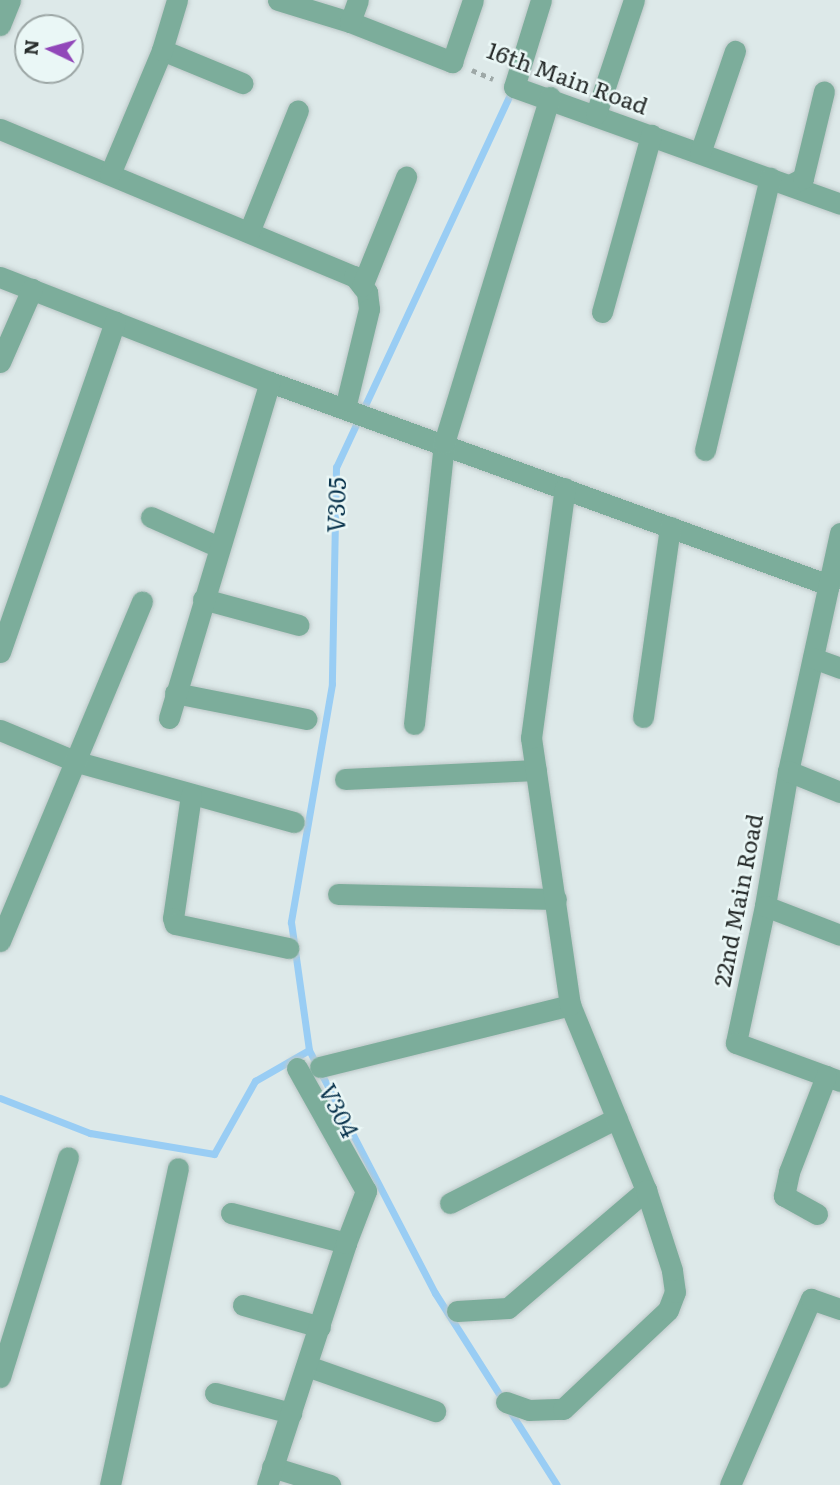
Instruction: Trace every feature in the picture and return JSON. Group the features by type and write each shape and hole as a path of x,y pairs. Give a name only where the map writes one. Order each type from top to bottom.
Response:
{"street":[{"path":"0,25 10,0"},
{"path":"110,174 162,50 177,0"},
{"name":"16th Main Road","path":"278,0 350,22 452,62"},
{"path":"350,22 358,0"},
{"path":"452,62 473,0"},
{"path":"514,87 541,0"},
{"path":"596,114 634,0"},
{"path":"162,50 242,83"},
{"path":"700,153 735,51"},
{"name":"16th Main Road","path":"514,87 550,97 840,204"},
{"path":"790,185 803,178 824,91"},
{"path":"414,724 444,443 550,97"},
{"path":"249,232 298,110"},
{"path":"0,129 354,276 367,292 369,309 347,409"},
{"path":"603,312 651,135"},
{"path":"362,286 406,177"},
{"path":"705,450 769,178"},
{"path":"0,277 270,382 829,585"},
{"path":"0,362 32,289"},
{"path":"0,652 115,321"},
{"path":"169,718 270,382"},
{"path":"506,1402 528,1410 563,1409 668,1310 675,1292 672,1270 646,1190 570,1005 531,738 565,488"},
{"path":"150,517 219,547"},
{"path":"643,717 670,527"},
{"name":"22nd Main Road","path":"833,1078 736,1043 765,905 788,771 840,533"},
{"path":"204,599 299,625"},
{"path":"0,941 142,602"},
{"path":"813,658 840,668"},
{"path":"175,693 306,719"},
{"path":"0,730 77,762 294,822"},
{"path":"345,779 536,769"},
{"path":"788,771 840,792"},
{"path":"191,795 173,918 175,924 288,948"},
{"path":"338,894 556,899"},
{"path":"765,905 840,935"},
{"path":"320,1067 570,1005"},
{"path":"297,1068 366,1191 346,1243 270,1476 330,1485"},
{"path":"817,1213 784,1196 789,1172 833,1078"},
{"path":"450,1203 617,1118"},
{"path":"0,1377 68,1157"},
{"path":"110,1485 178,1168"},
{"path":"457,1311 508,1308 646,1190"},
{"path":"231,1213 346,1243"},
{"path":"730,1485 811,1299 840,1309"},
{"path":"243,1305 320,1327"},
{"path":"307,1366 435,1411"},
{"path":"215,1393 291,1413"}],"path":[{"name":"16th Main Road","path":"452,62 514,87"}],"waterway":[{"name":"V305","path":"513,88 336,467 332,684 291,922 309,1050 435,1293 557,1485"},
{"name":"V304","path":"0,1098 90,1133 214,1154 255,1081 309,1050"}]}
